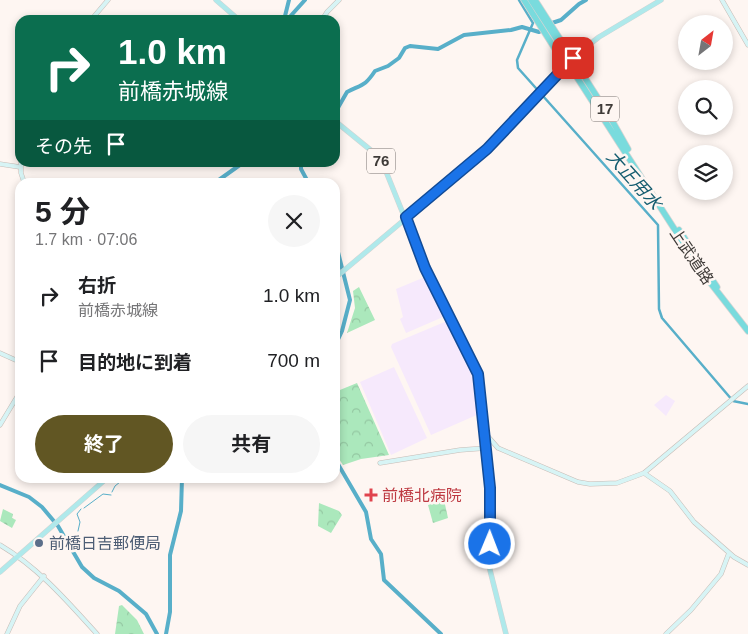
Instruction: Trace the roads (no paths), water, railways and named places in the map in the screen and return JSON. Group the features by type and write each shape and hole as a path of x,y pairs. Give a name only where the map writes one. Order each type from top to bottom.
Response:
{"highway":[{"name":"17","path":"526,0 570,66"},
{"name":"上武道路","path":"531,0 544,26 633,162 700,262 748,326"},
{"name":"17","path":"535,0 610,117 633,162"},
{"name":"上武道路","path":"633,162 702,272 748,331"}],"main road":[{"path":"216,0 232,15"},
{"path":"340,274 466,168 540,92 570,66 573,58 599,37 661,0"},
{"name":"76","path":"340,125 379,158 406,217 428,275 475,364 483,414 491,502 490,570 506,634"},
{"path":"0,572 101,483"}],"street":[{"path":"95,15 108,0"},
{"path":"326,15 339,0"},
{"path":"722,0 748,45"},
{"path":"0,164 15,165"},
{"path":"0,353 15,360"},
{"path":"484,432 498,448 582,484 617,483 644,473 748,386"},
{"path":"0,425 15,400"},
{"path":"380,463 460,450 486,448"},
{"path":"644,473 670,491 694,522 729,553 748,565"},
{"path":"0,545 44,576 97,634"},
{"path":"666,634 691,610 721,574 729,553"},
{"path":"7,634 20,606 44,576"}],"waterway":[{"path":"285,15 289,0"},
{"path":"292,15 305,0"},
{"name":"大正用水","path":"519,0 533,23 517,60 518,68 658,225 659,309 662,318 733,401 748,404"},
{"path":"549,24 561,20 586,0"},
{"path":"340,104 347,92 363,84 375,71 388,66 399,58 405,48 410,46 438,49 464,35 522,27 539,32 544,29"},
{"path":"222,178 237,167"},
{"path":"301,167 306,178"},
{"path":"340,260 350,300 340,335"},
{"path":"340,468 366,512 371,539 381,554 384,580 441,634"},
{"path":"112,492 119,483"},
{"path":"166,634 170,612 170,555 181,511 182,483"},
{"path":"0,485 29,497 42,507 58,526 82,567 94,578 119,591 146,614 157,634"},
{"path":"84,508 103,494 111,495"},
{"path":"78,531 80,522 77,514 81,509"},
{"path":"73,539 78,534"},
{"path":"67,543 71,540"}],"place":[{"name":"前橋北病院","path":"371,495"},
{"name":"前橋日吉郵便局","path":"39,543"}]}
